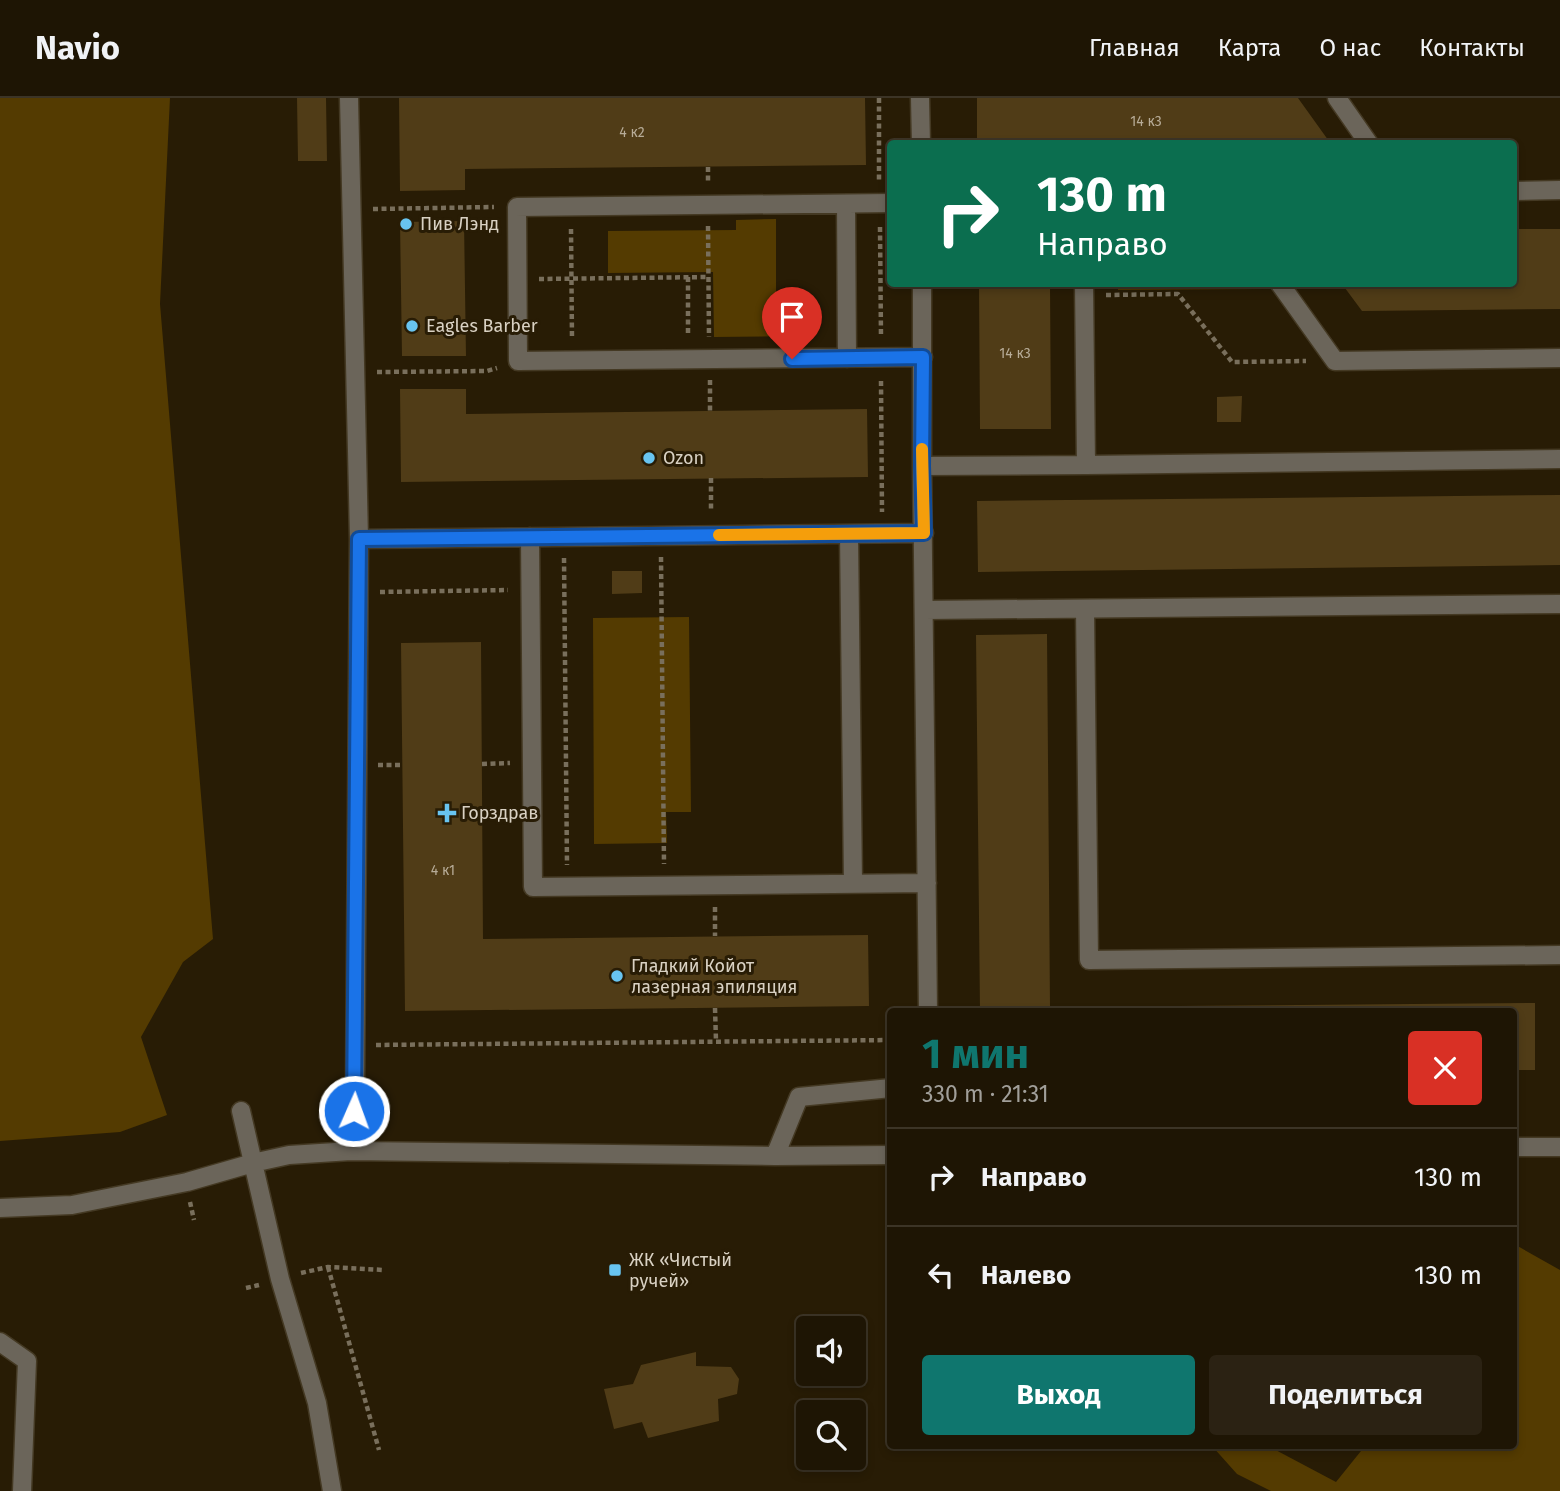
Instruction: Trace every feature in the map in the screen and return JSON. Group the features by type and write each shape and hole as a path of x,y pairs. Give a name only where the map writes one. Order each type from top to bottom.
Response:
{"street":[{"path":"349,98 359,539 355,1094 351,1151"},
{"path":"920,98 921,140"},
{"path":"1337,98 1366,140"},
{"path":"1517,191 1560,190"},
{"path":"887,203 517,207 518,362 923,357"},
{"path":"846,204 847,358"},
{"path":"922,287 929,1008"},
{"path":"1281,287 1335,361 1560,358"},
{"path":"1084,289 1086,464"},
{"path":"922,466 1560,459"},
{"path":"359,539 924,533"},
{"path":"849,534 853,884"},
{"path":"530,537 533,887 927,883"},
{"path":"925,610 1560,604"},
{"path":"1085,609 1089,960 1560,955"},
{"path":"775,1156 799,1097 887,1088"},
{"path":"242,1111 280,1279 317,1403 332,1491"},
{"path":"1517,1147 1560,1147"},
{"path":"0,1208 72,1205 187,1182 289,1155 351,1151 887,1155"},
{"path":"0,1342 27,1361 22,1491"}],"path":[{"path":"879,98 879,166"},
{"path":"708,167 710,411"},
{"path":"571,206 572,361"},
{"path":"351,209 517,207"},
{"path":"688,277 689,360"},
{"path":"517,279 709,277"},
{"path":"1084,289 1178,294 1232,362 1335,361"},
{"path":"355,372 487,370 518,362"},
{"path":"711,478 711,535"},
{"path":"661,536 664,886"},
{"path":"564,537 567,886"},
{"path":"358,592 530,590"},
{"path":"715,1008 716,1041"},
{"path":"354,1045 887,1040"},
{"path":"190,1201 194,1220"},
{"path":"328,1267 379,1450"},
{"path":"302,1273 328,1267 384,1270"},
{"path":"246,1289 261,1284"}],"shaded area":[{"path":"0,98 170,98 160,304 213,939 183,962 141,1037 167,1115 120,1132 0,1141"},
{"path":"776,219 776,296 798,297 798,336 714,337 713,272 608,273 608,231 736,230 736,220"},
{"path":"1118,287 1264,289 1118,290"},
{"path":"689,617 691,812 666,812 667,843 594,844 593,618"},
{"path":"1517,1246 1560,1270 1560,1491 1271,1491 1237,1474 1215,1449 1274,1449 1336,1482 1363,1449 1517,1449"}],"building":[{"path":"297,98 326,98 327,161 298,161"},
{"path":"399,98 865,98 866,165 465,169 465,190 400,191"},
{"path":"977,98 1298,98 1328,140 977,140"},
{"path":"464,221 466,356 402,356 400,222"},
{"path":"1517,229 1560,229 1560,309 1362,311 1344,287 1517,287"},
{"path":"979,287 1050,287 1051,429 980,429"},
{"path":"400,389 466,389 466,414 867,409 868,477 401,482"},
{"path":"1242,396 1241,422 1217,422 1217,397"},
{"path":"1560,495 1560,565 978,572 977,501"},
{"path":"612,571 642,571 642,593 612,594"},
{"path":"1047,634 1050,1007 1535,1003 1535,1070 1517,1070 1517,1008 980,1008 976,635"},
{"path":"481,642 483,939 868,935 869,1006 405,1011 401,643"},
{"path":"696,1352 696,1366 731,1367 739,1379 737,1394 718,1399 719,1421 648,1438 642,1422 614,1429 604,1389 633,1384 641,1365"}],"slow traffic":[{"path":"719,535 924,533 922,449"}],"place":[{"name":"Пив Лэнд","path":"406,224"},
{"name":"Eagles Barber","path":"412,326"},
{"name":"Ozon","path":"649,458"},
{"name":"Горздрав","path":"447,813"},
{"name":"Гладкий Койот лазерная эпиляция","path":"617,976"},
{"name":"ЖК «Чистый ручей»","path":"615,1270"}],"route":[{"path":"354,1111 359,539 924,533 923,357 792,359"}]}
